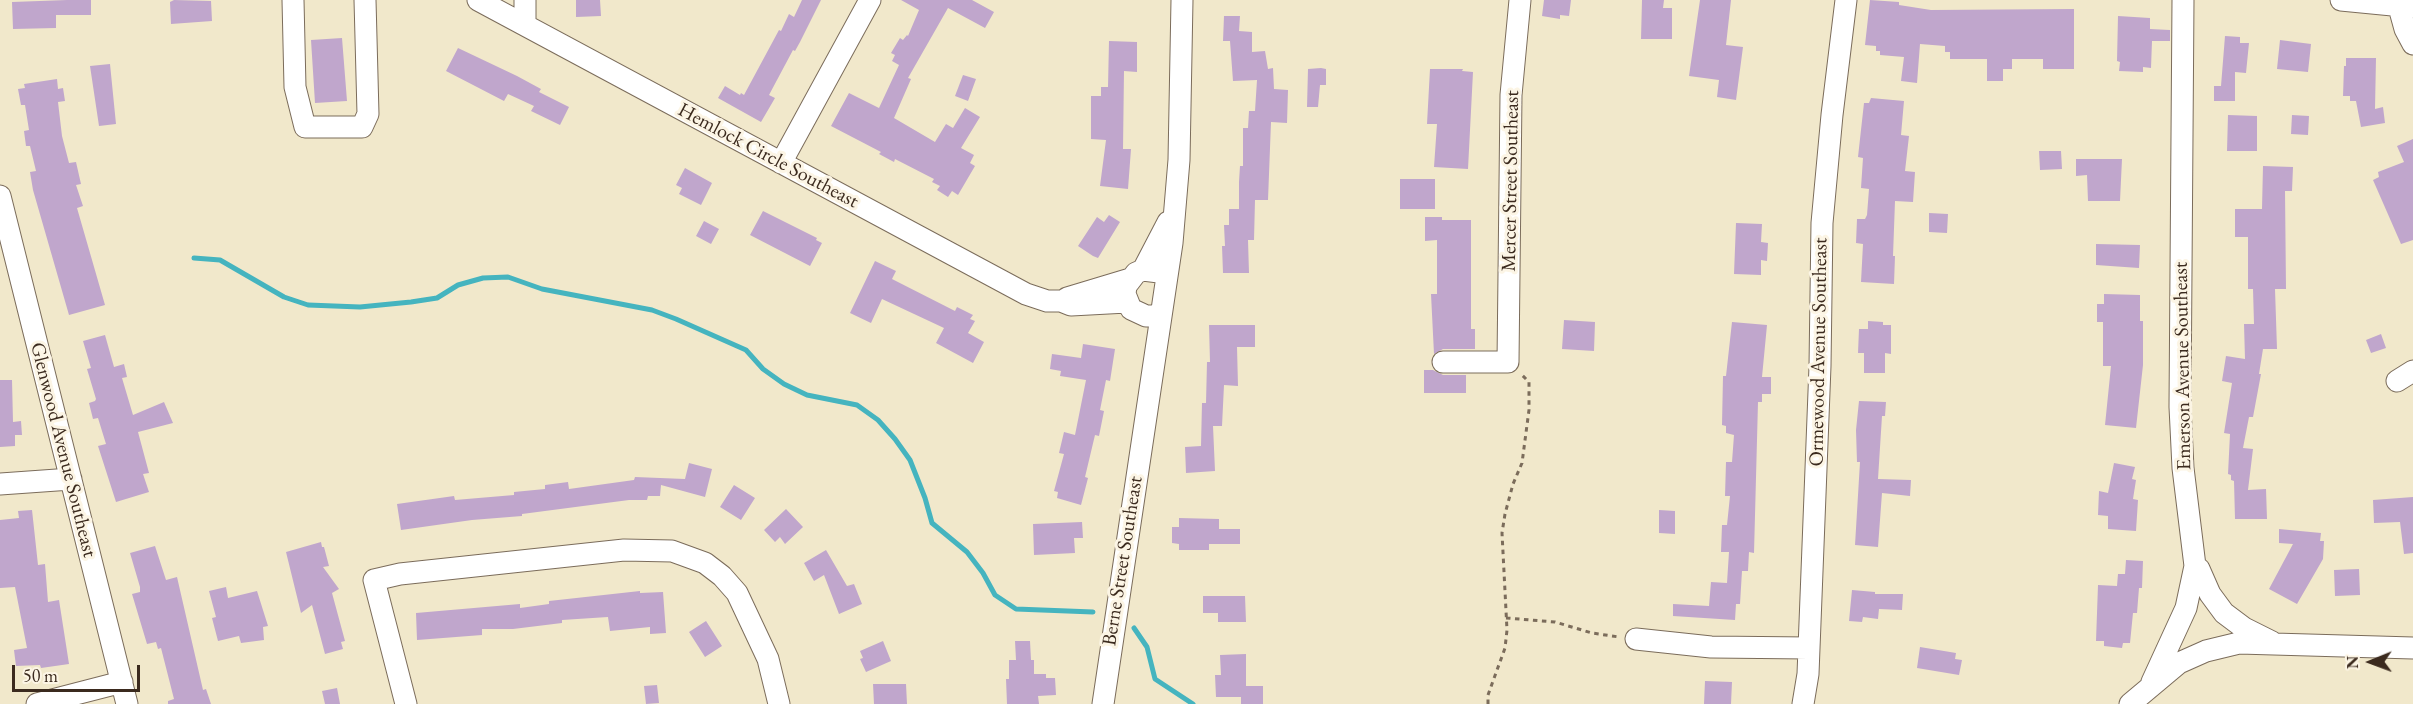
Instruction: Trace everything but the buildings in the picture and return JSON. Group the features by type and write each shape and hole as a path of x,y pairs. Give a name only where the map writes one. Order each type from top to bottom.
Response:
{"street":[{"path":"293,0 295,87 305,127 362,127 368,114 364,0"},
{"name":"Hemlock Circle Southeast","path":"478,0 1026,294 1047,302 1061,301 1137,274"},
{"path":"525,0 525,25"},
{"path":"781,163 870,0"},
{"name":"Berne Street Southeast","path":"1102,704 1175,205 1179,160 1182,0"},
{"name":"Mercer Street Southeast","path":"1504,362 1511,95 1520,0"},
{"name":"Ormewood Avenue Southeast","path":"1803,704 1809,648 1820,366 1822,223 1846,0"},
{"name":"Emerson Avenue Southeast","path":"2182,0 2180,407 2183,468 2195,566 2199,569 2210,594 2224,613 2244,628 2272,642"},
{"path":"2341,0 2402,4 2413,44"},
{"name":"Glenwood Avenue Southeast","path":"0,196 6,248 71,479 127,704"},
{"name":"Berne Street Southeast","path":"1145,417 1148,379 1147,338 1132,308 1126,286 1160,242 1175,205"},
{"path":"1137,274 1159,272 1166,277"},
{"name":"Hemlock Circle Southeast","path":"1061,301 1071,305 1132,308"},
{"path":"1132,308 1154,316 1161,312"},
{"path":"1450,366 1499,371 1504,362"},
{"path":"0,484 71,479"},
{"path":"406,704 374,580 400,574 624,550 672,551 705,563 722,576 737,593 768,659 778,704"},
{"path":"2151,686 2186,608 2195,566"},
{"path":"1636,639 1711,647 1809,648"},
{"path":"2130,704 2179,663 2206,651 2239,643 2272,642 2413,648"},
{"path":"37,704 122,682"}],"path":[{"path":"1488,704 1488,695 1505,648 1503,533 1510,494 1522,463 1529,410 1529,382 1504,362"},
{"path":"1506,618 1555,622 1592,633 1636,639"}],"waterway":[{"path":"194,258 220,260 284,297 308,305 360,307 411,302 437,298 458,285 483,278 508,277 542,289 652,310 676,319 746,350 763,369 784,384 807,395 857,405 878,420 910,460 932,523 967,552 983,573 995,595 1016,609 1093,612"},
{"path":"1134,628 1147,647 1155,679 1193,704"}]}
